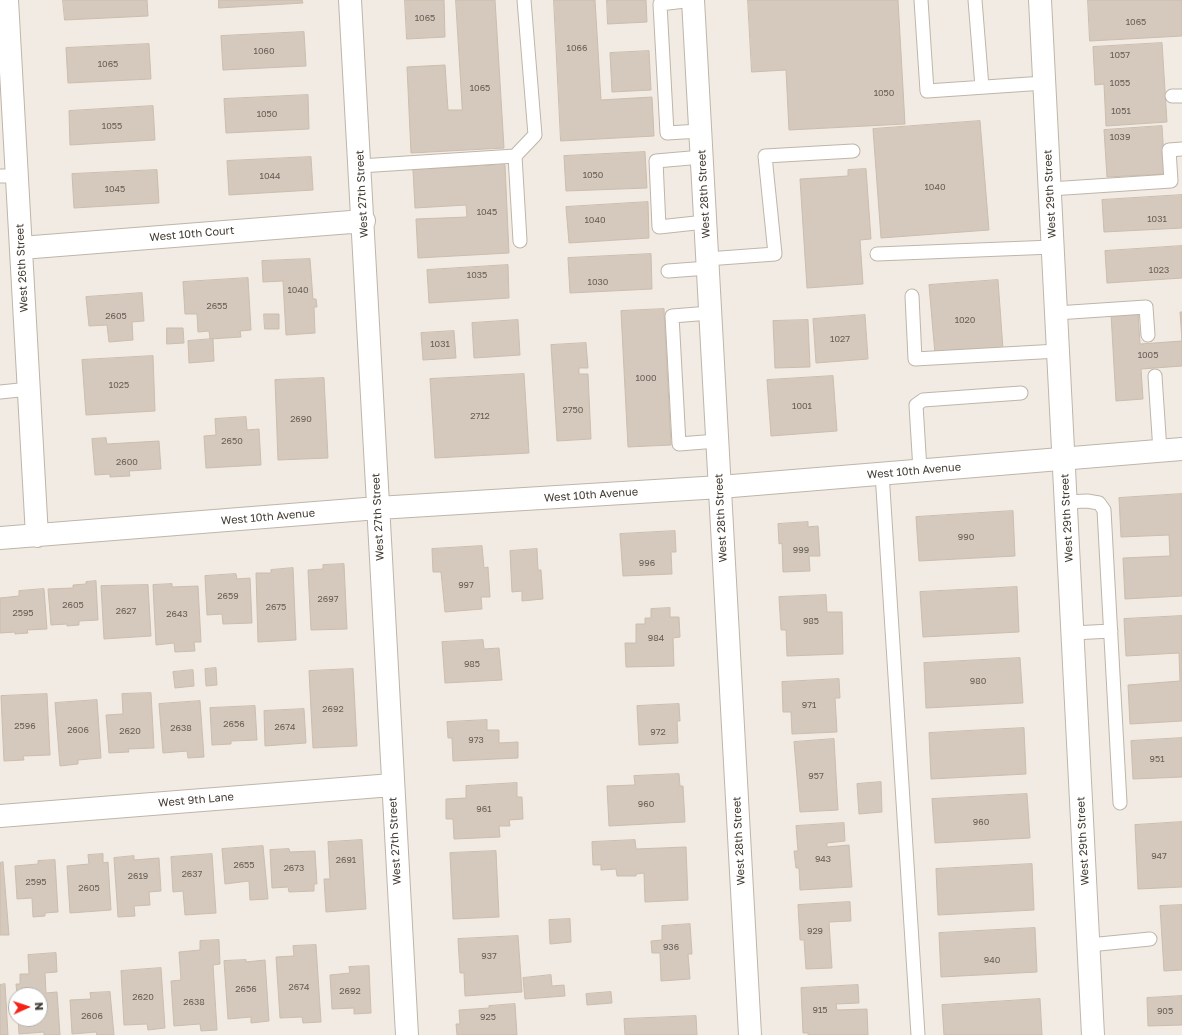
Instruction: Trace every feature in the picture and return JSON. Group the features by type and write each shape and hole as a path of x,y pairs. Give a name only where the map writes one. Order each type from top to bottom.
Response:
{"street":[{"name":"West 26th Street","path":"7,0 6,111 8,176 21,248 37,536"},
{"name":"West 27th Street","path":"350,0 364,220 392,785 407,1035"},
{"name":"West 28th Street","path":"693,0 750,1035"},
{"name":"West 29th Street","path":"1040,0 1094,1035"},
{"name":"West 10th Court","path":"21,248 364,220"},
{"name":"West 10th Avenue","path":"0,538 378,508 720,487 1182,449"},
{"name":"West 9th Lane","path":"0,816 392,785"}],"lane":[{"path":"360,166 515,156 535,136 524,0"},
{"path":"693,0 660,4 667,133 700,131"},
{"path":"921,0 927,91 1044,83"},
{"path":"976,0 982,87"},
{"path":"1050,189 1171,181 1169,150 1182,149"},
{"path":"668,271 775,254 765,156 853,151"},
{"path":"515,156 520,241"},
{"path":"702,157 656,161 659,227 705,222"},
{"path":"877,254 1053,247"},
{"path":"912,296 915,359 1058,351"},
{"path":"1056,313 1146,307 1148,334"},
{"path":"710,313 672,316 679,444 717,441"},
{"path":"1155,376 1160,451"},
{"path":"0,392 29,389"},
{"path":"920,470 916,405 923,400 1021,393"},
{"path":"882,473 918,1035"},
{"path":"1066,502 1087,501 1099,503 1104,510 1120,803"},
{"path":"1073,633 1110,631"},
{"path":"1089,945 1150,939"}],"building":[{"path":"63,0 147,0 148,16 65,20"},
{"path":"219,0 302,0 303,3 219,8"},
{"path":"405,0 444,0 445,37 407,39"},
{"path":"456,0 495,0 504,148 411,153 407,67 445,65 448,110 462,110"},
{"path":"554,0 595,0 601,100 652,97 654,136 561,141"},
{"path":"607,0 646,0 647,22 608,24"},
{"path":"748,0 898,0 905,124 789,130 786,70 752,72"},
{"path":"1088,0 1182,0 1182,36 1090,41"},
{"path":"304,32 306,66 223,70 221,36"},
{"path":"1162,43 1167,122 1106,126 1104,84 1095,85 1093,47"},
{"path":"149,44 151,79 68,83 66,48"},
{"path":"649,51 651,90 612,92 610,53"},
{"path":"308,95 309,129 226,133 224,99"},
{"path":"153,106 155,140 70,145 69,111"},
{"path":"980,121 989,230 881,238 873,129"},
{"path":"1162,126 1165,174 1107,177 1104,130"},
{"path":"645,152 647,188 566,191 564,156"},
{"path":"311,157 313,190 229,195 227,161"},
{"path":"505,165 509,253 418,258 416,219 467,217 466,205 415,208 413,170"},
{"path":"866,169 871,239 860,240 863,284 807,288 800,179 848,176 848,170"},
{"path":"157,170 159,203 74,208 72,174"},
{"path":"1182,195 1182,228 1104,232 1102,200"},
{"path":"648,202 649,238 569,243 566,207"},
{"path":"1182,246 1182,278 1107,283 1105,251"},
{"path":"651,254 652,289 570,293 568,258"},
{"path":"310,259 313,299 316,299 317,307 314,307 315,333 286,335 283,281 263,282 262,261"},
{"path":"508,265 509,298 429,303 427,270"},
{"path":"248,278 251,330 240,331 241,337 210,339 209,331 198,332 197,314 185,314 183,282"},
{"path":"998,280 1003,349 935,354 929,285"},
{"path":"142,293 144,321 132,322 133,340 109,342 107,325 89,326 86,297"},
{"path":"664,309 671,445 628,447 621,311"},
{"path":"1138,312 1140,344 1182,341 1182,366 1141,369 1143,399 1116,401 1111,314"},
{"path":"1180,312 1182,312 1182,341"},
{"path":"264,314 279,314 279,329 265,329"},
{"path":"865,315 868,359 816,363 813,319"},
{"path":"518,320 520,355 474,358 472,323"},
{"path":"808,320 810,367 775,368 773,321"},
{"path":"167,328 183,328 184,343 167,344"},
{"path":"454,331 456,358 423,360 421,333"},
{"path":"213,339 214,361 189,363 188,341"},
{"path":"586,343 588,368 579,368 579,374 588,374 591,439 557,441 551,345"},
{"path":"153,356 155,411 86,415 82,360"},
{"path":"524,374 529,453 435,458 430,379"},
{"path":"833,376 837,431 771,436 767,380"},
{"path":"324,378 328,458 278,460 275,380"},
{"path":"246,417 247,430 259,429 261,465 206,468 204,436 216,435 215,419"},
{"path":"106,438 107,444 159,441 161,469 129,471 130,476 110,477 110,474 95,475 92,439"},
{"path":"1182,494 1182,596 1125,599 1123,558 1170,556 1169,535 1121,537 1119,498"},
{"path":"1013,511 1015,556 919,561 916,517"},
{"path":"808,522 808,527 818,526 820,556 809,556 810,571 783,572 782,543 779,544 778,524"},
{"path":"675,531 676,552 671,552 672,574 623,576 620,534"},
{"path":"482,546 484,568 488,567 490,597 481,597 482,609 445,612 441,572 433,572 432,549"},
{"path":"537,549 538,570 541,570 543,599 522,601 522,591 512,592 510,551"},
{"path":"344,564 347,629 311,630 308,570 323,569 323,565"},
{"path":"293,568 296,640 258,642 256,573 271,573 271,570"},
{"path":"236,574 237,579 250,578 252,623 223,624 222,614 207,615 205,576"},
{"path":"96,581 98,620 79,621 79,625 51,625 48,589 73,588 73,585 86,584 86,582"},
{"path":"172,584 172,587 198,586 201,642 194,642 195,651 175,652 174,643 156,645 153,585"},
{"path":"148,585 151,636 104,639 101,586"},
{"path":"1017,587 1019,632 923,637 920,592"},
{"path":"44,589 47,629 27,630 28,633 0,633 0,598 19,596 19,591"},
{"path":"826,595 827,612 842,612 843,654 787,656 786,630 781,630 779,597"},
{"path":"670,608 670,617 679,617 680,637 673,638 674,666 626,667 625,643 636,643 636,624 645,624 645,618 651,618 651,609"},
{"path":"1182,616 1182,721 1130,724 1128,685 1180,681 1179,653 1126,656 1124,619"},
{"path":"483,640 484,649 499,648 502,680 445,683 442,642"},
{"path":"1020,658 1023,703 926,708 924,663"},
{"path":"216,668 217,685 206,686 205,669"},
{"path":"353,669 357,746 313,748 309,671"},
{"path":"193,670 194,686 175,688 173,672"},
{"path":"839,679 840,698 835,698 837,732 792,734 791,712 783,712 782,682"},
{"path":"151,693 154,748 128,749 129,752 109,753 106,715 123,714 122,694"},
{"path":"47,694 50,755 23,756 24,760 4,761 1,696"},
{"path":"97,700 101,758 78,760 78,764 60,766 55,703"},
{"path":"200,701 204,757 188,758 187,751 163,753 159,704"},
{"path":"679,704 680,721 677,721 678,743 639,745 637,706"},
{"path":"255,706 257,740 231,741 231,744 212,745 210,708"},
{"path":"304,709 306,743 265,746 264,711"},
{"path":"487,720 487,730 499,730 499,743 518,742 518,758 453,761 452,738 448,738 447,722"},
{"path":"1024,728 1026,774 931,779 929,733"},
{"path":"1182,738 1182,777 1133,779 1131,741"},
{"path":"834,739 838,810 800,812 794,742"},
{"path":"679,774 680,786 683,786 685,822 609,826 607,786 635,785 634,776"},
{"path":"881,782 882,812 859,814 857,784"},
{"path":"517,783 517,797 522,797 523,819 509,820 510,826 499,826 500,837 454,839 453,819 446,819 446,799 466,798 466,786"},
{"path":"1027,794 1030,838 935,843 932,799"},
{"path":"1182,822 1182,887 1138,889 1135,825"},
{"path":"844,823 845,841 827,843 827,847 849,845 852,887 800,890 799,868 796,868 794,851 798,851 796,826"},
{"path":"362,840 366,909 326,912 324,879 330,879 328,842"},
{"path":"635,840 636,849 686,847 688,900 645,902 644,873 636,874 636,876 617,876 616,869 601,870 601,865 593,865 592,842"},
{"path":"263,846 268,899 250,900 249,881 225,884 222,849"},
{"path":"289,849 290,852 315,851 317,884 314,884 314,891 289,892 288,887 272,888 270,850"},
{"path":"496,851 499,917 453,919 450,853"},
{"path":"103,854 103,863 108,862 111,910 70,913 67,866 89,864 88,855"},
{"path":"212,854 216,913 185,915 183,891 173,892 171,857"},
{"path":"134,856 134,860 159,858 161,891 149,892 150,905 134,906 135,916 118,917 114,858"},
{"path":"55,860 58,912 45,913 45,916 33,917 32,898 17,899 15,866 38,864 38,861"},
{"path":"3,862 9,935 0,935 0,863"},
{"path":"1032,864 1034,910 938,915 936,869"},
{"path":"850,902 851,921 829,922 832,968 806,969 804,940 800,940 798,905"},
{"path":"1182,905 1182,970 1164,971 1160,906"},
{"path":"570,919 571,942 550,944 549,920"},
{"path":"690,924 692,954 688,954 690,979 661,981 660,953 652,953 651,941 662,940 662,926"},
{"path":"1035,928 1037,972 941,977 939,933"},
{"path":"518,936 522,992 465,996 464,973 460,973 458,939"},
{"path":"219,940 220,964 213,965 217,1030 201,1031 200,1024 174,1026 171,981 181,980 179,952 200,950 200,941"},
{"path":"316,945 321,1022 303,1023 302,1017 280,1018 276,957 294,956 293,946"},
{"path":"56,953 57,972 45,973 46,987 16,987 16,984 20,984 20,974 29,974 28,955"},
{"path":"246,960 246,962 265,960 269,1021 251,1023 251,1017 228,1019 224,961"},
{"path":"369,966 371,1013 354,1014 354,1008 332,1009 330,975 350,973 349,967"},
{"path":"161,968 165,1028 148,1030 147,1024 124,1025 121,971"},
{"path":"551,975 552,986 564,985 565,996 525,999 523,978"},
{"path":"5,984 8,1035 0,1035 0,985"},
{"path":"858,985 859,1003 836,1004 837,1010 867,1009 868,1035 808,1035 808,1033 803,1033 801,988"},
{"path":"57,992 60,1035 44,1035 44,1032 19,1034 19,1027 48,1027 48,993"},
{"path":"110,992 114,1035 97,1035 96,1032 72,1034 70,1000 91,999 90,993"},
{"path":"611,992 612,1003 587,1005 586,994"},
{"path":"1182,996 1182,1025 1148,1026 1147,998"},
{"path":"1040,999 1042,1035 944,1035 942,1005"},
{"path":"515,1004 517,1035 457,1035 456,1024 460,1024 459,1010 489,1008 489,1006"},
{"path":"696,1016 697,1035 625,1035 624,1019"}]}
